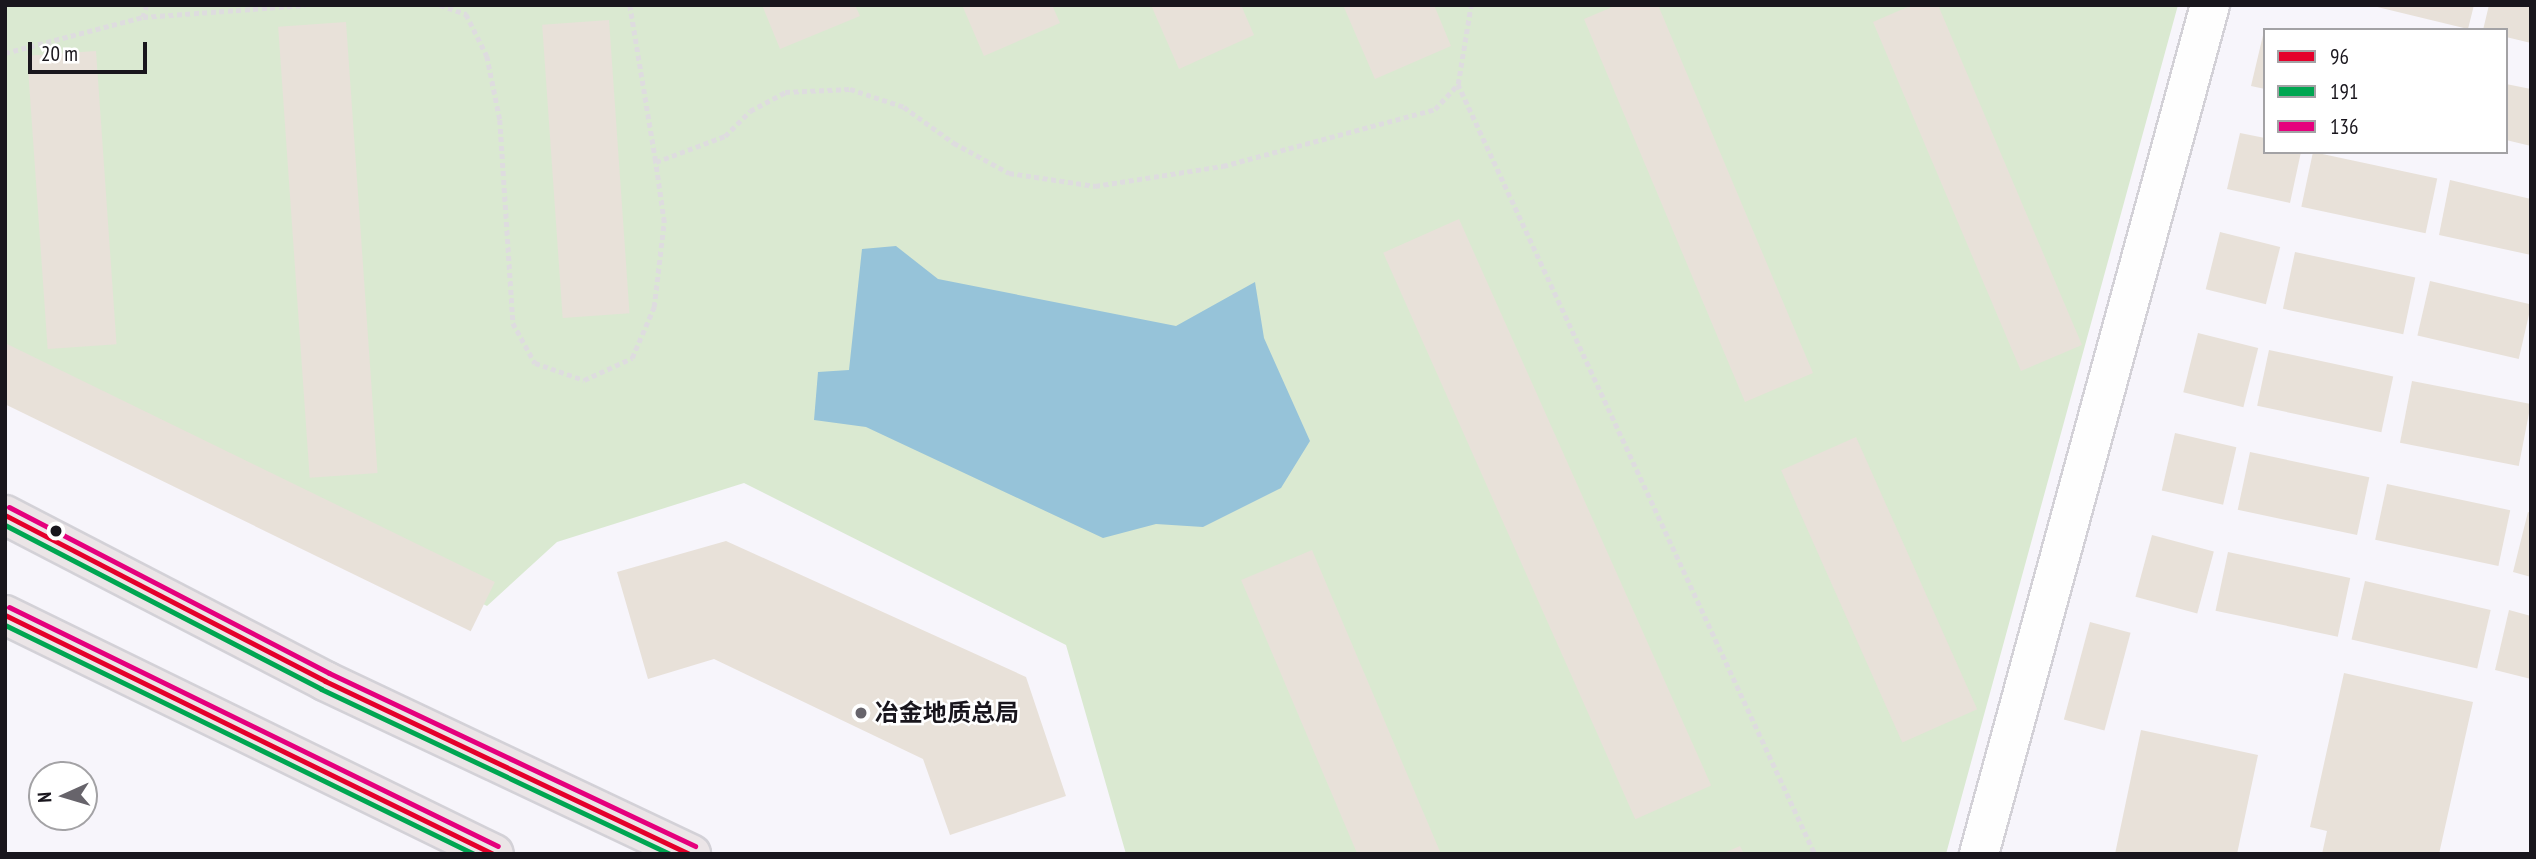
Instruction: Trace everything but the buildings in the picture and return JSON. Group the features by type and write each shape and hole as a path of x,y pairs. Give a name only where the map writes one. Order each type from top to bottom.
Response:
{"main road":[{"path":"5,515 325,681 691,854"},
{"path":"5,615 494,854"}],"street":[{"path":"1979,854 2210,5"}],"path":[{"path":"144,17 147,5"},
{"path":"5,52 144,17 306,5"},
{"path":"440,5 466,14 487,56 500,120 513,323 535,363 584,380 632,358 654,307 664,222 653,141"},
{"path":"630,5 656,162 725,136 750,111 785,92 850,89 904,107 954,143 1009,173 1095,186 1223,166 1435,109 1458,84 1471,5"},
{"path":"1458,84 1815,854"}],"green space":[{"path":"5,5 2178,5 1946,854 1126,854 1066,645 744,483 557,542 487,606 5,365"}],"water":[{"path":"896,246 938,279 1176,326 1255,282 1264,338 1310,441 1281,488 1203,527 1156,524 1103,538 866,427 814,420 818,372 849,370 862,249"}],"transit line":[{"name":"136","path":"9,507 329,673 695,846"},
{"name":"96","path":"5,515 325,681 690,854"},
{"name":"191","path":"5,525 321,689 670,854"},
{"name":"136","path":"9,607 498,846"},
{"name":"96","path":"5,615 493,854"},
{"name":"191","path":"5,625 474,854"}],"place":[{"name":"冶金地质总局","path":"861,713"}]}
